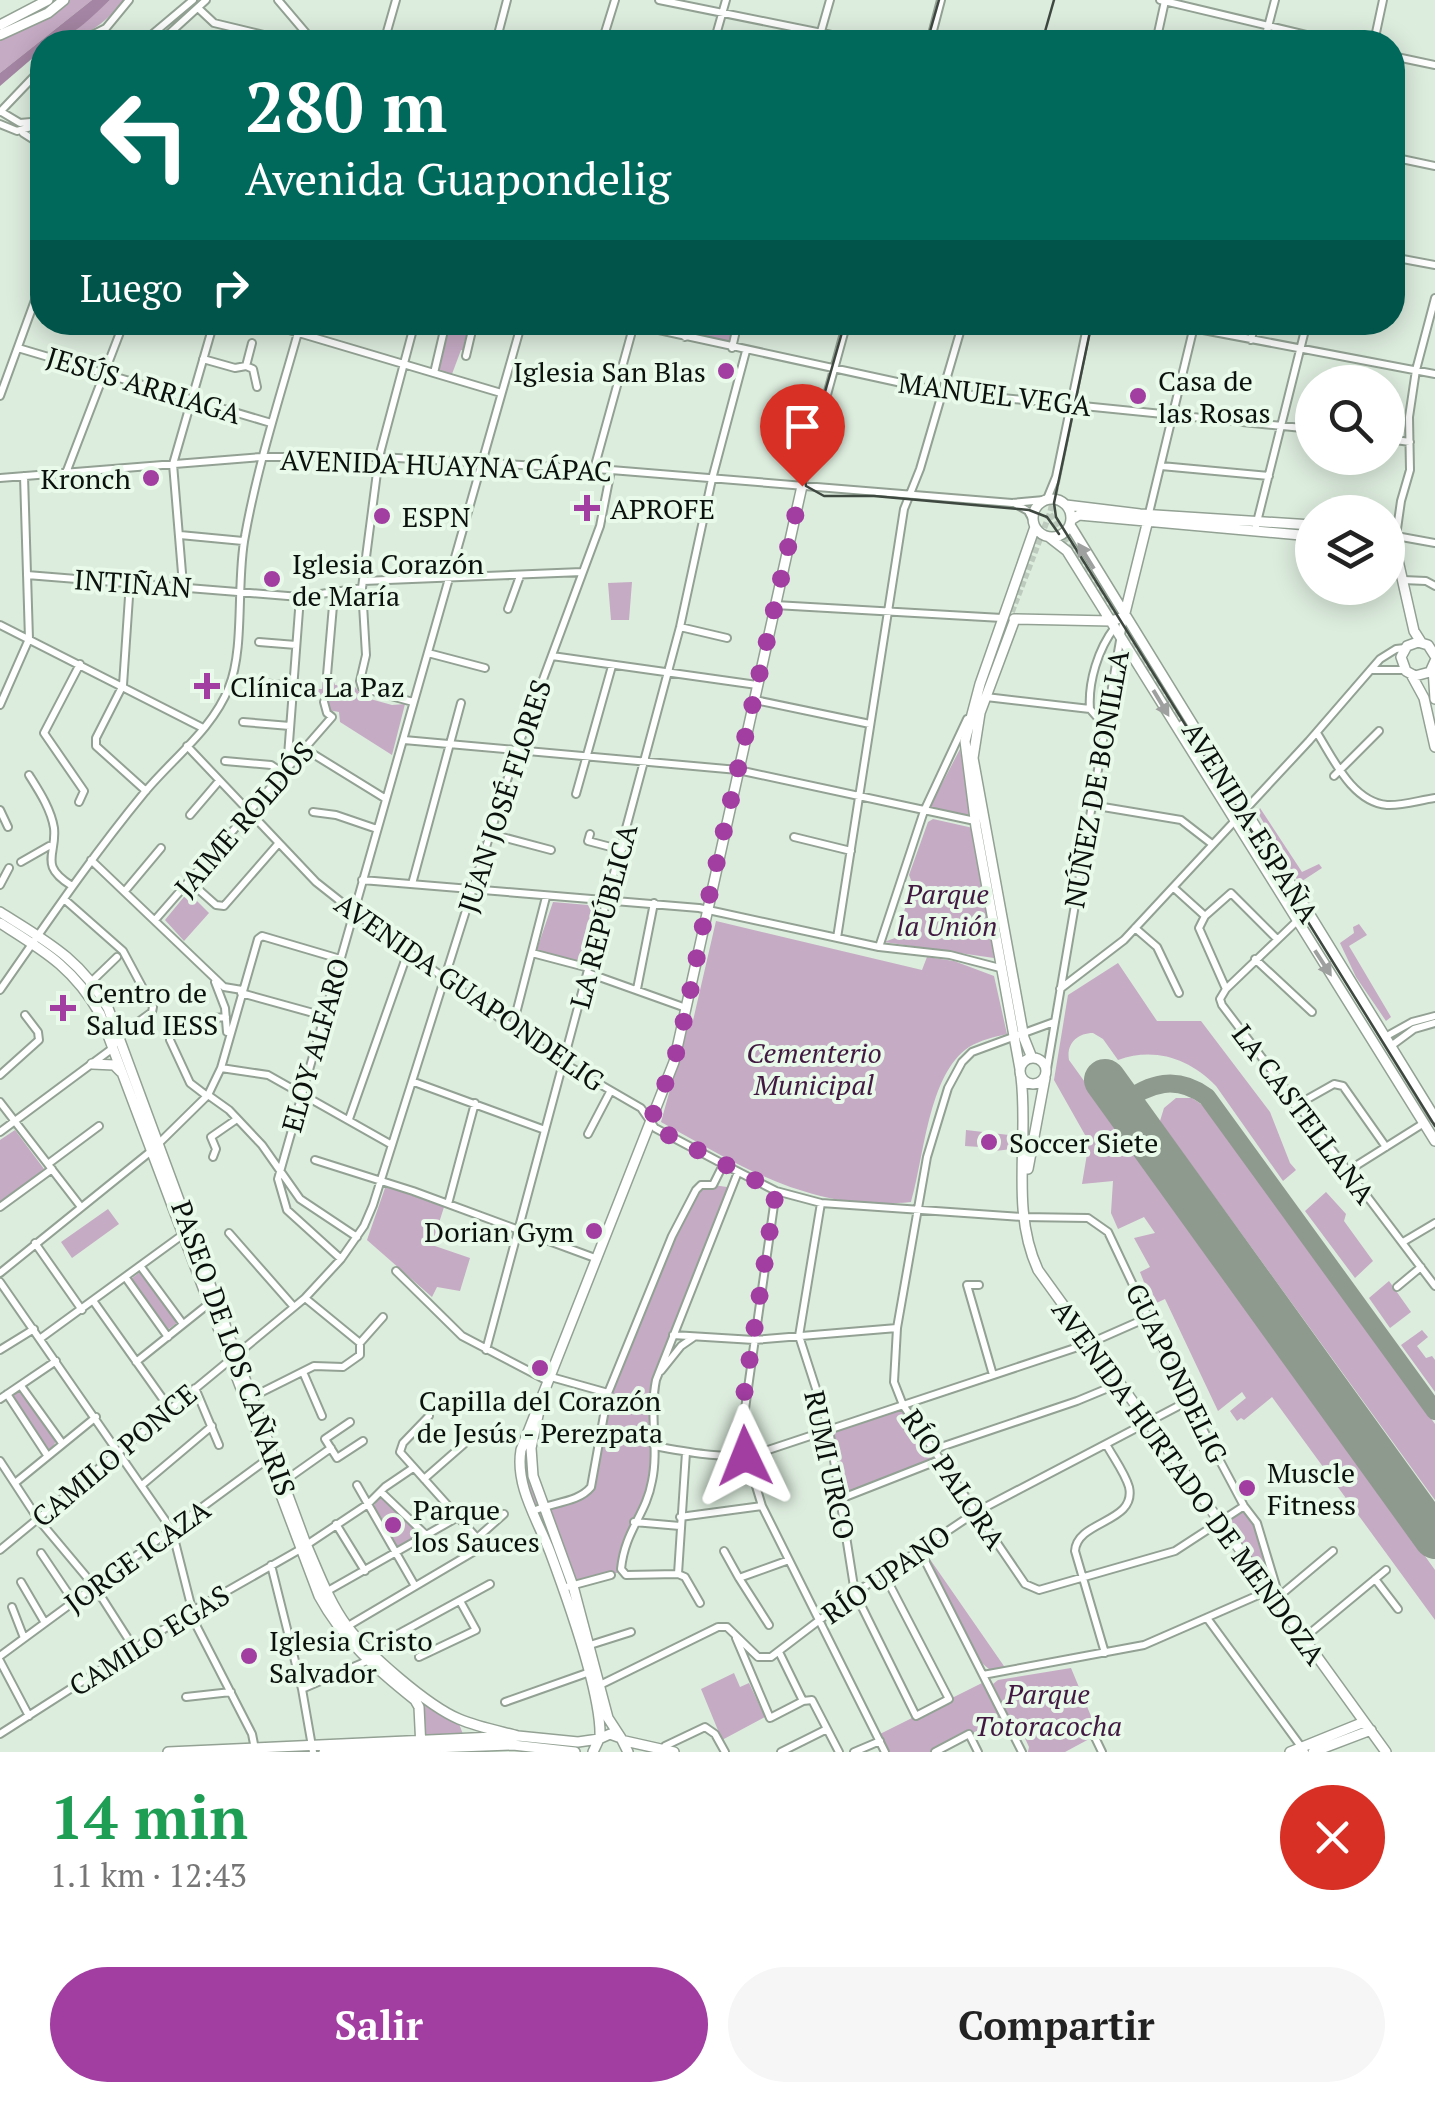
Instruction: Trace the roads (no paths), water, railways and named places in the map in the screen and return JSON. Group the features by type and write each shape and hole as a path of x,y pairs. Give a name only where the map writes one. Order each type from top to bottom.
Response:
{"main road":[{"path":"0,27 48,12 60,0"},
{"path":"0,27 46,1"},
{"path":"625,1744 587,1674 568,1587 530,1458 540,1406 674,1062 802,486"},
{"path":"1148,517 1079,516 1064,533 1049,536 1034,524 1035,509 1056,498 1066,505 1148,517 1295,531"},
{"path":"1066,505 1070,522"},
{"name":"NÚÑEZ DE BONILLA","path":"1121,613 1148,517"},
{"name":"AVENIDA ESPAÑA","path":"1070,522 1121,613 1435,1118"},
{"name":"AVENIDA HURTADO DE MENDOZA","path":"1034,524 974,745 979,821 1000,968 1018,1034 1034,1058"},
{"path":"1290,529 1295,528"},
{"name":"AVENIDA ESPAÑA","path":"1049,536 1067,550 1435,1140"},
{"path":"1405,595 1408,610 1402,662 1418,682 1435,747"},
{"path":"1408,610 1434,662 1435,699"},
{"path":"1010,618 1115,628 1121,613"},
{"name":"AVENIDA HURTADO DE MENDOZA","path":"1010,618 974,704 965,741 1018,1034 1022,1216 1028,1248 1038,1270 1118,1384 1276,1594 1386,1752"},
{"path":"1406,647 1427,642"},
{"path":"1408,672 1420,676 1434,662"},
{"name":"PASEO DE LOS CAÑARIS","path":"0,912 35,940"},
{"name":"PASEO DE LOS CAÑARIS","path":"0,922 67,956 118,1036 232,1357 323,1594 367,1662 415,1700 420,1713"},
{"name":"PASEO DE LOS CAÑARIS","path":"88,984 150,1152 187,1232"},
{"path":"1034,1058 1043,1062 1046,1074 1032,1084 1021,1073 1024,1061 1034,1058"},
{"path":"92,1064 114,1066 121,1072"},
{"name":"AVENIDA HURTADO DE MENDOZA","path":"1022,1198 1046,1074"},
{"path":"540,1406 534,1412 519,1460 520,1479 590,1644 599,1739 593,1752"},
{"name":"PASEO DE LOS CAÑARIS","path":"343,1629 436,1707 460,1719 518,1736"},
{"path":"420,1713 421,1744"},
{"path":"400,1747 420,1713"},
{"path":"460,1719 466,1742"},
{"path":"1290,1752 1367,1726"},
{"path":"1314,1752 1367,1726"},
{"path":"324,1752 518,1736 578,1742 610,1734 625,1744 674,1752"},
{"path":"466,1742 575,1752"},
{"path":"168,1752 400,1747"}],"street":[{"path":"102,30 129,0"},
{"path":"159,30 206,0"},
{"path":"278,0 303,30"},
{"path":"387,30 396,0"},
{"path":"499,30 507,0"},
{"path":"606,30 615,0"},
{"path":"659,0 806,30"},
{"path":"717,30 726,0"},
{"path":"822,30 830,0"},
{"path":"933,30 942,0"},
{"path":"1158,30 1163,0 1289,30"},
{"path":"1268,30 1275,0"},
{"path":"1377,30 1383,0"},
{"path":"171,30 195,4"},
{"path":"195,4 214,23 243,30"},
{"path":"1405,59 1435,65"},
{"path":"30,80 0,111 20,123 30,123"},
{"path":"3,126 30,138"},
{"path":"17,131 30,129"},
{"path":"1405,160 1435,166"},
{"path":"1405,259 1435,265"},
{"path":"1402,495 1410,470 1409,417 1416,370 1435,298"},
{"path":"0,396 30,315"},
{"path":"66,472 119,335"},
{"path":"183,585 173,464 210,335"},
{"path":"0,990 92,860 220,706 232,679 244,541 261,458 297,335"},
{"path":"305,335 501,393"},
{"path":"411,335 379,457 362,584 366,656 360,686 413,702"},
{"path":"434,373 443,335"},
{"path":"466,356 471,335"},
{"name":"ELOY ALFARO","path":"342,1259 288,1210 279,1190 280,1167 518,335"},
{"path":"594,470 631,335"},
{"name":"MANUEL VEGA","path":"677,335 943,392 1295,427"},
{"path":"732,348 735,335"},
{"path":"802,486 843,335"},
{"path":"837,938 904,509 959,335"},
{"path":"1046,500 1056,477 1085,335"},
{"path":"1148,517 1192,335"},
{"path":"1231,335 1435,374"},
{"path":"1251,340 1252,335"},
{"path":"1256,526 1305,335"},
{"path":"246,366 252,343"},
{"name":"JESÚS ARRIAGA","path":"18,348 270,423"},
{"name":"LA REPÚBLICA","path":"486,1350 645,762 746,351"},
{"path":"203,359 253,369 257,387"},
{"path":"1405,441 1410,442"},
{"name":"AVENIDA HUAYNA CÁPAC","path":"0,478 261,458 379,457 611,470 1012,502 1046,500"},
{"path":"1161,466 1270,476"},
{"name":"JUAN JOSÉ FLORES","path":"232,1357 305,1298 357,1237 414,1082 516,752 600,526 611,470"},
{"path":"0,705 29,639 24,476"},
{"path":"1012,502 1028,511 1034,524"},
{"path":"180,535 244,541"},
{"path":"1405,538 1435,543"},
{"name":"INTIÑAN","path":"27,575 300,597 334,594 362,584 582,572"},
{"path":"508,609 520,576"},
{"path":"1405,580 1426,581 1435,586"},
{"path":"130,582 123,685 96,738 96,746 146,791"},
{"path":"327,675 334,594"},
{"path":"225,761 272,765 285,771 300,597"},
{"path":"774,604 1010,618"},
{"name":"NÚÑEZ DE BONILLA","path":"1046,1074 1104,726 1115,628 1121,613"},
{"path":"0,626 203,728"},
{"path":"680,627 728,638"},
{"path":"1090,710 1096,665 1104,642 1115,628"},
{"path":"259,642 296,646"},
{"path":"1060,989 1106,956 1135,928 1174,888 1231,817 1244,811 1389,652 1406,647"},
{"path":"428,653 485,668"},
{"path":"552,656 757,686"},
{"path":"79,802 84,790 44,733 80,664"},
{"path":"576,794 612,666"},
{"path":"1372,670 1408,672"},
{"path":"252,682 293,686"},
{"path":"986,697 1090,710 1104,726"},
{"path":"754,700 871,724"},
{"name":"JAIME ROLDÓS","path":"156,920 332,717 324,702"},
{"path":"412,884 461,703"},
{"path":"879,947 924,811 974,704"},
{"path":"244,722 290,726"},
{"name":"AVENIDA ESPAÑA","path":"1182,724 1231,817"},
{"path":"1334,776 1379,730"},
{"path":"1316,732 1348,782 1379,804 1390,806 1435,798"},
{"path":"403,740 738,770 969,823 979,821"},
{"name":"AVENIDA GUAPONDELIG","path":"187,746 316,882 512,1029 641,1108 655,1128 776,1191 821,1202 1022,1216"},
{"path":"305,749 386,800"},
{"path":"30,775 54,827 50,846 53,867 72,886"},
{"path":"190,815 219,781"},
{"path":"1091,804 1181,820 1212,844"},
{"path":"0,810 8,826"},
{"path":"313,812 378,828"},
{"path":"491,834 550,850"},
{"path":"590,834 588,841 622,850"},
{"path":"794,837 851,851"},
{"path":"189,881 216,905 224,906 278,844"},
{"path":"21,862 50,846"},
{"path":"125,891 162,848"},
{"path":"92,860 224,987 324,1016"},
{"path":"0,884 9,868"},
{"path":"362,880 706,910 879,947 950,955 1000,968"},
{"path":"1174,888 1204,916 1231,893 1276,938"},
{"path":"512,1029 546,897"},
{"path":"0,1132 112,1048 118,1036 148,1016 153,1007 123,951 64,899"},
{"path":"637,988 654,903"},
{"name":"LA CASTELLANA","path":"1204,916 1199,924 1200,934 1226,988 1220,999 1222,1005 1435,1286"},
{"path":"1226,988 1297,921"},
{"path":"1135,928 1157,947 1179,993"},
{"path":"0,1273 150,1152 208,1095 222,1068 258,939 262,936 340,959"},
{"path":"349,1118 408,952"},
{"path":"532,953 687,1008"},
{"path":"88,984 117,957"},
{"path":"1255,958 1312,1012"},
{"path":"212,976 226,1017 226,1047"},
{"path":"0,1075 40,1040 26,1015"},
{"path":"190,1020 226,1017"},
{"path":"1388,1041 1412,1022 1435,1019"},
{"name":"RÍO PALORA","path":"1054,1022 972,1052 955,1073 934,1128 896,1328 894,1382 903,1405 1025,1584 1032,1588 1040,1590 1175,1551 1244,1506"},
{"path":"170,1040 190,1082 237,1119 308,1206 357,1237"},
{"path":"1034,1058 1049,1047"},
{"path":"222,1068 268,1075 392,1145"},
{"path":"414,1082 545,1130"},
{"path":"1295,1106 1334,1084 1343,1086 1386,1147"},
{"path":"588,1134 610,1092"},
{"path":"0,1102 81,1207"},
{"path":"448,1204 474,1103"},
{"path":"213,1157 216,1148 212,1138 237,1119"},
{"path":"1346,1172 1424,1123"},
{"path":"0,1206 99,1126"},
{"path":"316,1160 596,1258"},
{"path":"533,1512 587,1494 591,1487 608,1393 672,1236 696,1190 701,1185 713,1185 723,1164"},
{"path":"700,1603 685,1578 678,1574 626,1575 622,1568 624,1544 652,1482 652,1398 658,1376 730,1184 738,1172"},
{"path":"718,1178 730,1184"},
{"path":"776,1191 742,1408 741,1437 762,1506 884,1752"},
{"name":"RUMI URCO","path":"821,1202 799,1336 828,1429 855,1593 916,1716 949,1699 884,1574"},
{"name":"GUAPONDELIG","path":"1022,1216 1083,1217 1098,1222 1108,1232 1188,1401 1257,1523 1276,1594"},
{"path":"1402,1242 1435,1223"},
{"path":"40,1338 187,1232"},
{"path":"230,1232 294,1307"},
{"path":"35,1244 82,1310"},
{"path":"141,1267 183,1324"},
{"path":"1398,1287 1421,1267"},
{"path":"396,1270 454,1329 486,1350 550,1379 608,1393"},
{"path":"126,1278 168,1337"},
{"path":"0,1282 172,1530 196,1625 252,1734 255,1750"},
{"path":"980,1285 967,1285 993,1374"},
{"path":"305,1298 360,1343"},
{"path":"136,1362 212,1301"},
{"path":"94,1302 170,1408"},
{"path":"248,1399 314,1366 343,1367 360,1355 360,1343 383,1317"},
{"path":"654,1446 745,1456 1090,1344 1149,1317"},
{"path":"674,1336 754,1340 896,1328"},
{"path":"0,1350 34,1329"},
{"path":"658,1376 694,1337"},
{"name":"CAMILO PONCE","path":"0,1550 232,1357"},
{"path":"47,1455 4,1396 56,1361"},
{"path":"302,1372 322,1416"},
{"path":"934,1449 1118,1384"},
{"path":"21,1386 62,1443"},
{"path":"195,1388 219,1445"},
{"name":"RÍO UPANO","path":"779,1652 855,1593 976,1512 1188,1401"},
{"path":"343,1629 481,1546 402,1455 400,1446 429,1416"},
{"path":"15,1483 96,1417"},
{"path":"350,1422 325,1440 330,1448 337,1458 363,1441"},
{"path":"142,1485 212,1426"},
{"path":"424,1479 464,1444"},
{"path":"1105,1653 1082,1578 1076,1543 1083,1534 1118,1513 1128,1501 1128,1486 1106,1444"},
{"path":"280,1485 330,1448"},
{"path":"678,1574 686,1452"},
{"name":"JORGE ICAZA","path":"0,1658 270,1458"},
{"path":"840,1499 942,1459"},
{"path":"0,1461 3,1473 15,1483 94,1587 134,1648"},
{"name":"CAMILO EGAS","path":"0,1734 192,1610 303,1547 413,1468"},
{"path":"357,1486 415,1586"},
{"path":"381,1492 426,1534"},
{"path":"634,1522 680,1521 762,1506"},
{"path":"477,1538 504,1514"},
{"path":"323,1594 458,1517"},
{"path":"336,1524 364,1571"},
{"path":"919,1549 1022,1752"},
{"path":"724,1551 769,1625"},
{"path":"983,1675 1144,1645 1276,1594 1333,1551"},
{"path":"42,1554 74,1602"},
{"path":"739,1578 789,1560"},
{"path":"271,1565 313,1749"},
{"path":"1303,1638 1386,1570"},
{"path":"568,1587 610,1575"},
{"path":"1375,1579 1398,1609"},
{"path":"21,1582 44,1623"},
{"path":"302,1690 367,1662 369,1650 490,1584"},
{"path":"419,1657 476,1630 460,1600"},
{"path":"12,1607 24,1638"},
{"path":"1207,1618 1304,1750"},
{"path":"596,1686 713,1628 728,1627 758,1657 771,1657 779,1652 803,1701"},
{"path":"590,1644 632,1632"},
{"path":"735,1636 770,1718 812,1700 839,1752"},
{"path":"0,1658 29,1716"},
{"path":"505,1702 587,1674"},
{"path":"0,1692 12,1685"},
{"path":"186,1697 231,1692"},
{"path":"662,1751 705,1727 715,1734 725,1752"},
{"path":"1091,1728 1102,1752"},
{"path":"781,1752 827,1729"},
{"path":"935,1752 970,1734 978,1752"},
{"path":"854,1752 880,1741"}],"tunnel":[{"path":"986,679 1050,513 1058,479"},
{"path":"1050,514 1182,724"}],"tram line":[{"path":"930,30 939,0"},
{"path":"1045,30 1054,0"},
{"path":"841,335 803,469 806,486 824,496 874,496 1029,510 1047,517 1059,534"},
{"path":"1089,335 1054,503 1056,517 1435,1126"}],"place":[{"name":"Iglesia San Blas","path":"726,371"},
{"name":"Casa de las Rosas","path":"1138,396"},
{"name":"Kronch","path":"151,478"},
{"name":"APROFE","path":"587,508"},
{"name":"ESPN","path":"382,516"},
{"name":"Iglesia Corazón de María","path":"272,579"},
{"name":"Clínica La Paz","path":"207,686"},
{"name":"Centro de Salud IESS","path":"63,1008"},
{"name":"Soccer Siete","path":"989,1142"},
{"name":"Dorian Gym","path":"594,1231"},
{"name":"Capilla del Corazón de Jesús - Perezpata","path":"540,1368"},
{"name":"Muscle Fitness","path":"1247,1488"},
{"name":"Parque los Sauces","path":"393,1525"},
{"name":"Iglesia Cristo Salvador","path":"249,1656"}],"park label":[{"name":"Parque la Unión","path":"947,909"},
{"name":"Cementerio Municipal","path":"814,1068"},
{"name":"Parque Totoracocha","path":"1048,1709"}]}
